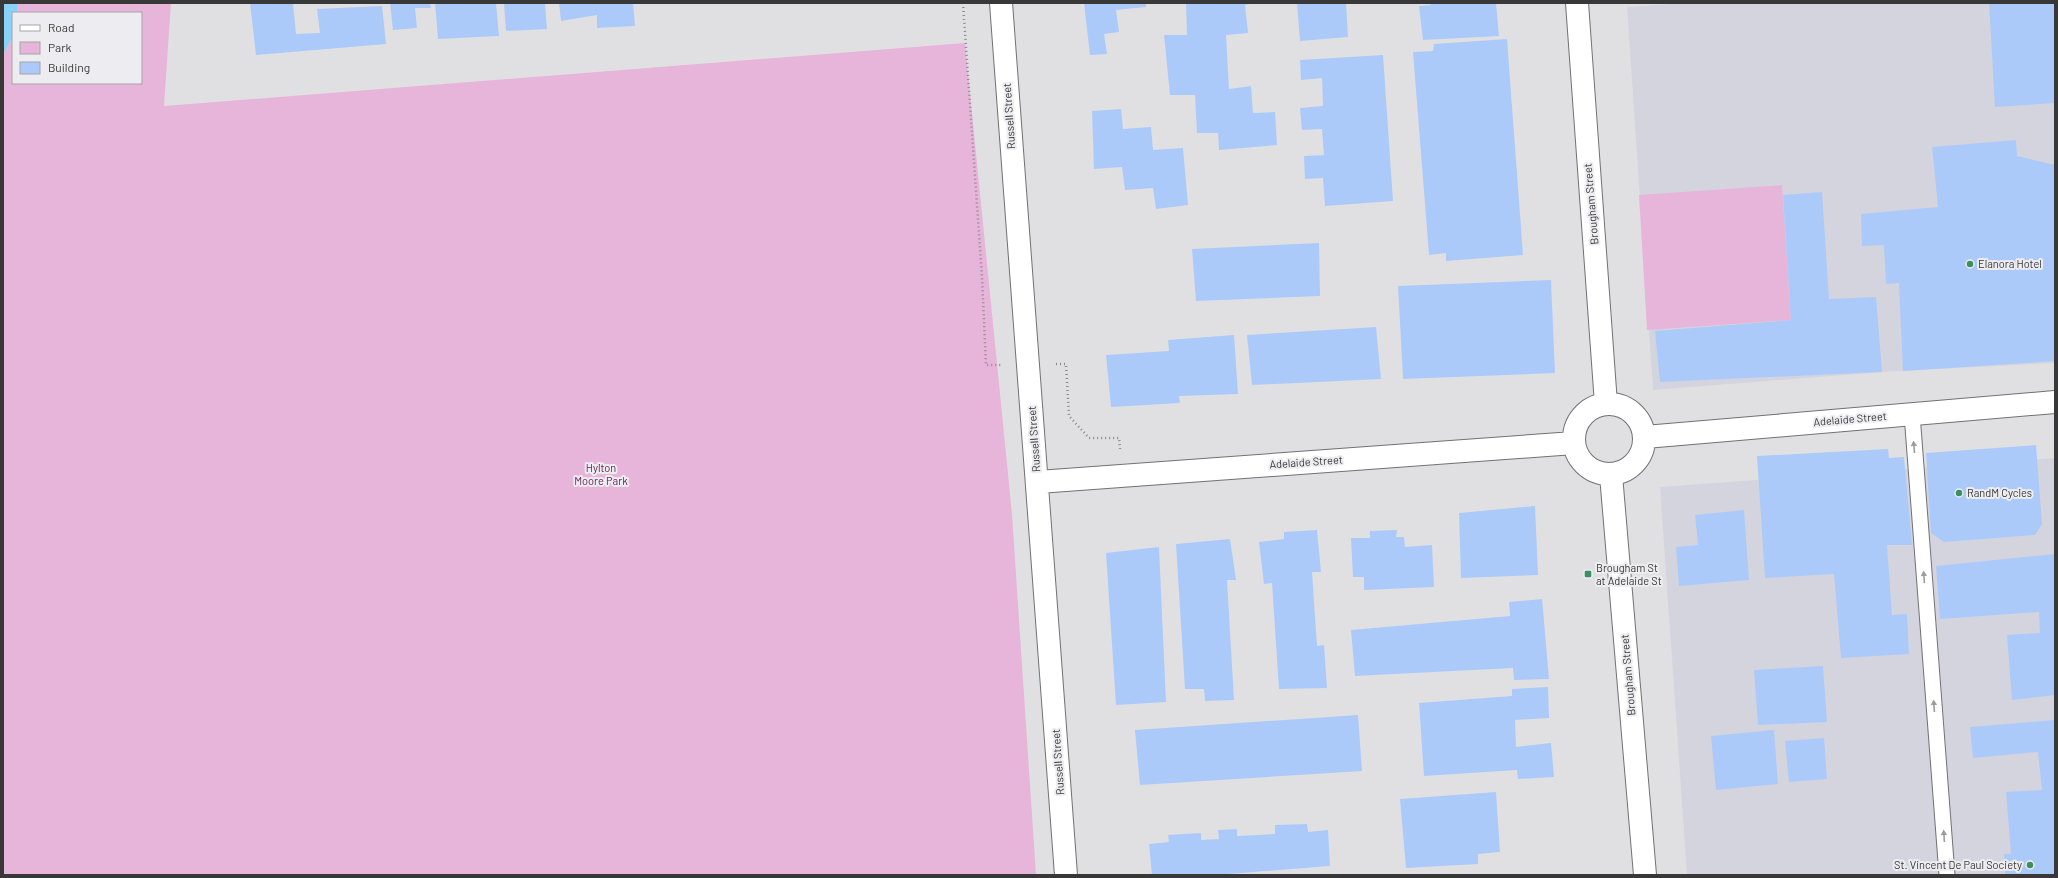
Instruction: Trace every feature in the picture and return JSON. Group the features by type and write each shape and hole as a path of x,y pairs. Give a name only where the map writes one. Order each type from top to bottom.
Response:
{"street":[{"name":"Russell Street","path":"1001,3 1038,482 1066,875"},
{"name":"Brougham Street","path":"1577,3 1606,404"},
{"name":"Adelaide Street","path":"1645,436 2055,402"},
{"path":"1606,404 1617,405 1627,409 1636,416 1642,426 1645,436 1644,448 1632,467 1611,475 1591,469 1582,462 1574,443 1575,432 1579,422 1586,413 1595,407 1606,404"},
{"name":"Adelaide Street","path":"1038,482 1574,443"},
{"name":"Brougham Street","path":"1611,475 1645,875"}],"lane":[{"path":"1912,414 1947,875"}],"path":[{"path":"963,3 982,277 986,365"},
{"path":"1066,364 1069,416 1088,438 1119,438"}],"shaded area":[{"path":"1685,3 2055,3 2055,363 1882,372 1653,390 1627,7"},
{"path":"2055,458 2055,875 1687,875 1660,487"}],"green space":[{"name":"Hylton Moore Park","path":"18,3 171,3 164,106 965,43 1012,514 1036,875 3,875 3,55 12,38 12,84 142,84 142,12 17,12"},
{"path":"1782,185 1791,320 1647,330 1639,195"}],"water":[{"path":"3,3 18,3 17,12 12,12 12,38 3,55"}],"building":[{"path":"250,3 293,3 296,34 320,33 317,9 382,6 386,44 256,55"},
{"path":"390,3 430,3 431,8 415,8 417,28 393,30"},
{"path":"435,3 496,3 499,36 438,39"},
{"path":"504,3 545,3 547,29 506,31"},
{"path":"559,3 633,3 635,26 597,28 597,15 561,21"},
{"path":"1084,3 1146,3 1146,7 1116,10 1119,32 1104,34 1107,54 1090,55"},
{"path":"1186,3 1254,3 1245,5 1248,33 1226,35 1229,89 1251,86 1253,113 1275,112 1277,145 1219,150 1218,133 1197,133 1195,95 1170,95 1164,35 1187,35"},
{"path":"1297,3 1346,3 1348,37 1300,41"},
{"path":"1431,3 1496,3 1499,36 1423,40 1419,6 1431,5"},
{"path":"1989,3 2055,3 2055,103 1995,107"},
{"path":"1507,39 1523,255 1446,261 1446,253 1429,255 1413,52 1433,51 1434,44"},
{"path":"1383,55 1393,201 1325,206 1323,178 1305,179 1304,156 1324,155 1322,129 1302,130 1300,108 1323,106 1322,78 1301,80 1300,60"},
{"path":"1121,109 1123,129 1151,127 1153,150 1183,148 1188,205 1156,209 1153,188 1125,190 1122,167 1094,169 1092,111"},
{"name":"Elanora Hotel","path":"2016,140 2017,156 2055,165 2055,361 1903,371 1899,283 1886,284 1884,245 1862,246 1861,214 1938,207 1932,147"},
{"path":"1822,192 1829,299 1876,297 1882,372 1660,382 1655,331 1791,320 1783,195"},
{"path":"1319,243 1320,296 1196,301 1192,249"},
{"path":"1551,280 1555,373 1403,379 1398,286"},
{"path":"1376,327 1381,379 1252,385 1247,335"},
{"path":"1234,335 1238,394 1179,396 1180,403 1111,407 1106,355 1169,351 1168,340"},
{"path":"2036,445 2042,524 2035,535 1944,542 1931,533 1926,453"},
{"path":"1888,449 1889,458 1904,457 1912,545 1887,545 1892,615 1907,614 1909,654 1841,658 1834,574 1765,578 1757,456"},
{"path":"1535,506 1538,575 1461,578 1459,513"},
{"path":"1744,510 1749,580 1679,586 1676,547 1698,545 1695,515"},
{"path":"1317,530 1321,572 1312,572 1317,646 1324,645 1327,688 1279,689 1272,583 1264,584 1259,542 1284,539 1284,532"},
{"path":"1397,530 1396,537 1404,537 1405,547 1432,545 1434,587 1364,590 1364,577 1353,577 1351,538 1370,538 1370,531"},
{"path":"1230,539 1236,580 1227,580 1234,700 1205,701 1204,689 1185,689 1176,544"},
{"path":"1159,547 1166,702 1116,705 1106,553"},
{"path":"2055,554 2055,695 2012,700 2007,635 2040,633 2039,612 1940,619 1936,566"},
{"path":"1542,599 1549,679 1514,680 1513,668 1355,676 1351,630 1510,616 1509,602"},
{"path":"1823,666 1827,722 1758,725 1754,670"},
{"path":"1548,687 1549,718 1515,720 1516,747 1551,743 1554,777 1518,779 1517,770 1424,776 1419,703 1512,696 1512,689"},
{"path":"1358,715 1362,771 1140,785 1135,730"},
{"path":"2055,720 2055,875 2005,875 2004,854 2011,854 2006,792 2042,790 2038,752 1973,758 1970,727"},
{"path":"1774,730 1778,784 1716,790 1711,736"},
{"path":"1824,738 1827,779 1789,782 1785,741"},
{"path":"1496,792 1500,852 1478,854 1478,864 1406,868 1400,799"},
{"path":"1307,824 1308,832 1328,830 1330,866 1216,875 1152,875 1149,844 1169,842 1168,835 1201,833 1201,840 1219,839 1218,830 1237,829 1237,836 1275,834 1275,825"}],"place":[{"name":"Elanora Hotel","path":"1970,264"},
{"name":"RandM Cycles","path":"1959,493"},
{"name":"Brougham St at Adelaide St","path":"1588,574"},
{"name":"St. Vincent De Paul Society","path":"2030,865"}]}
